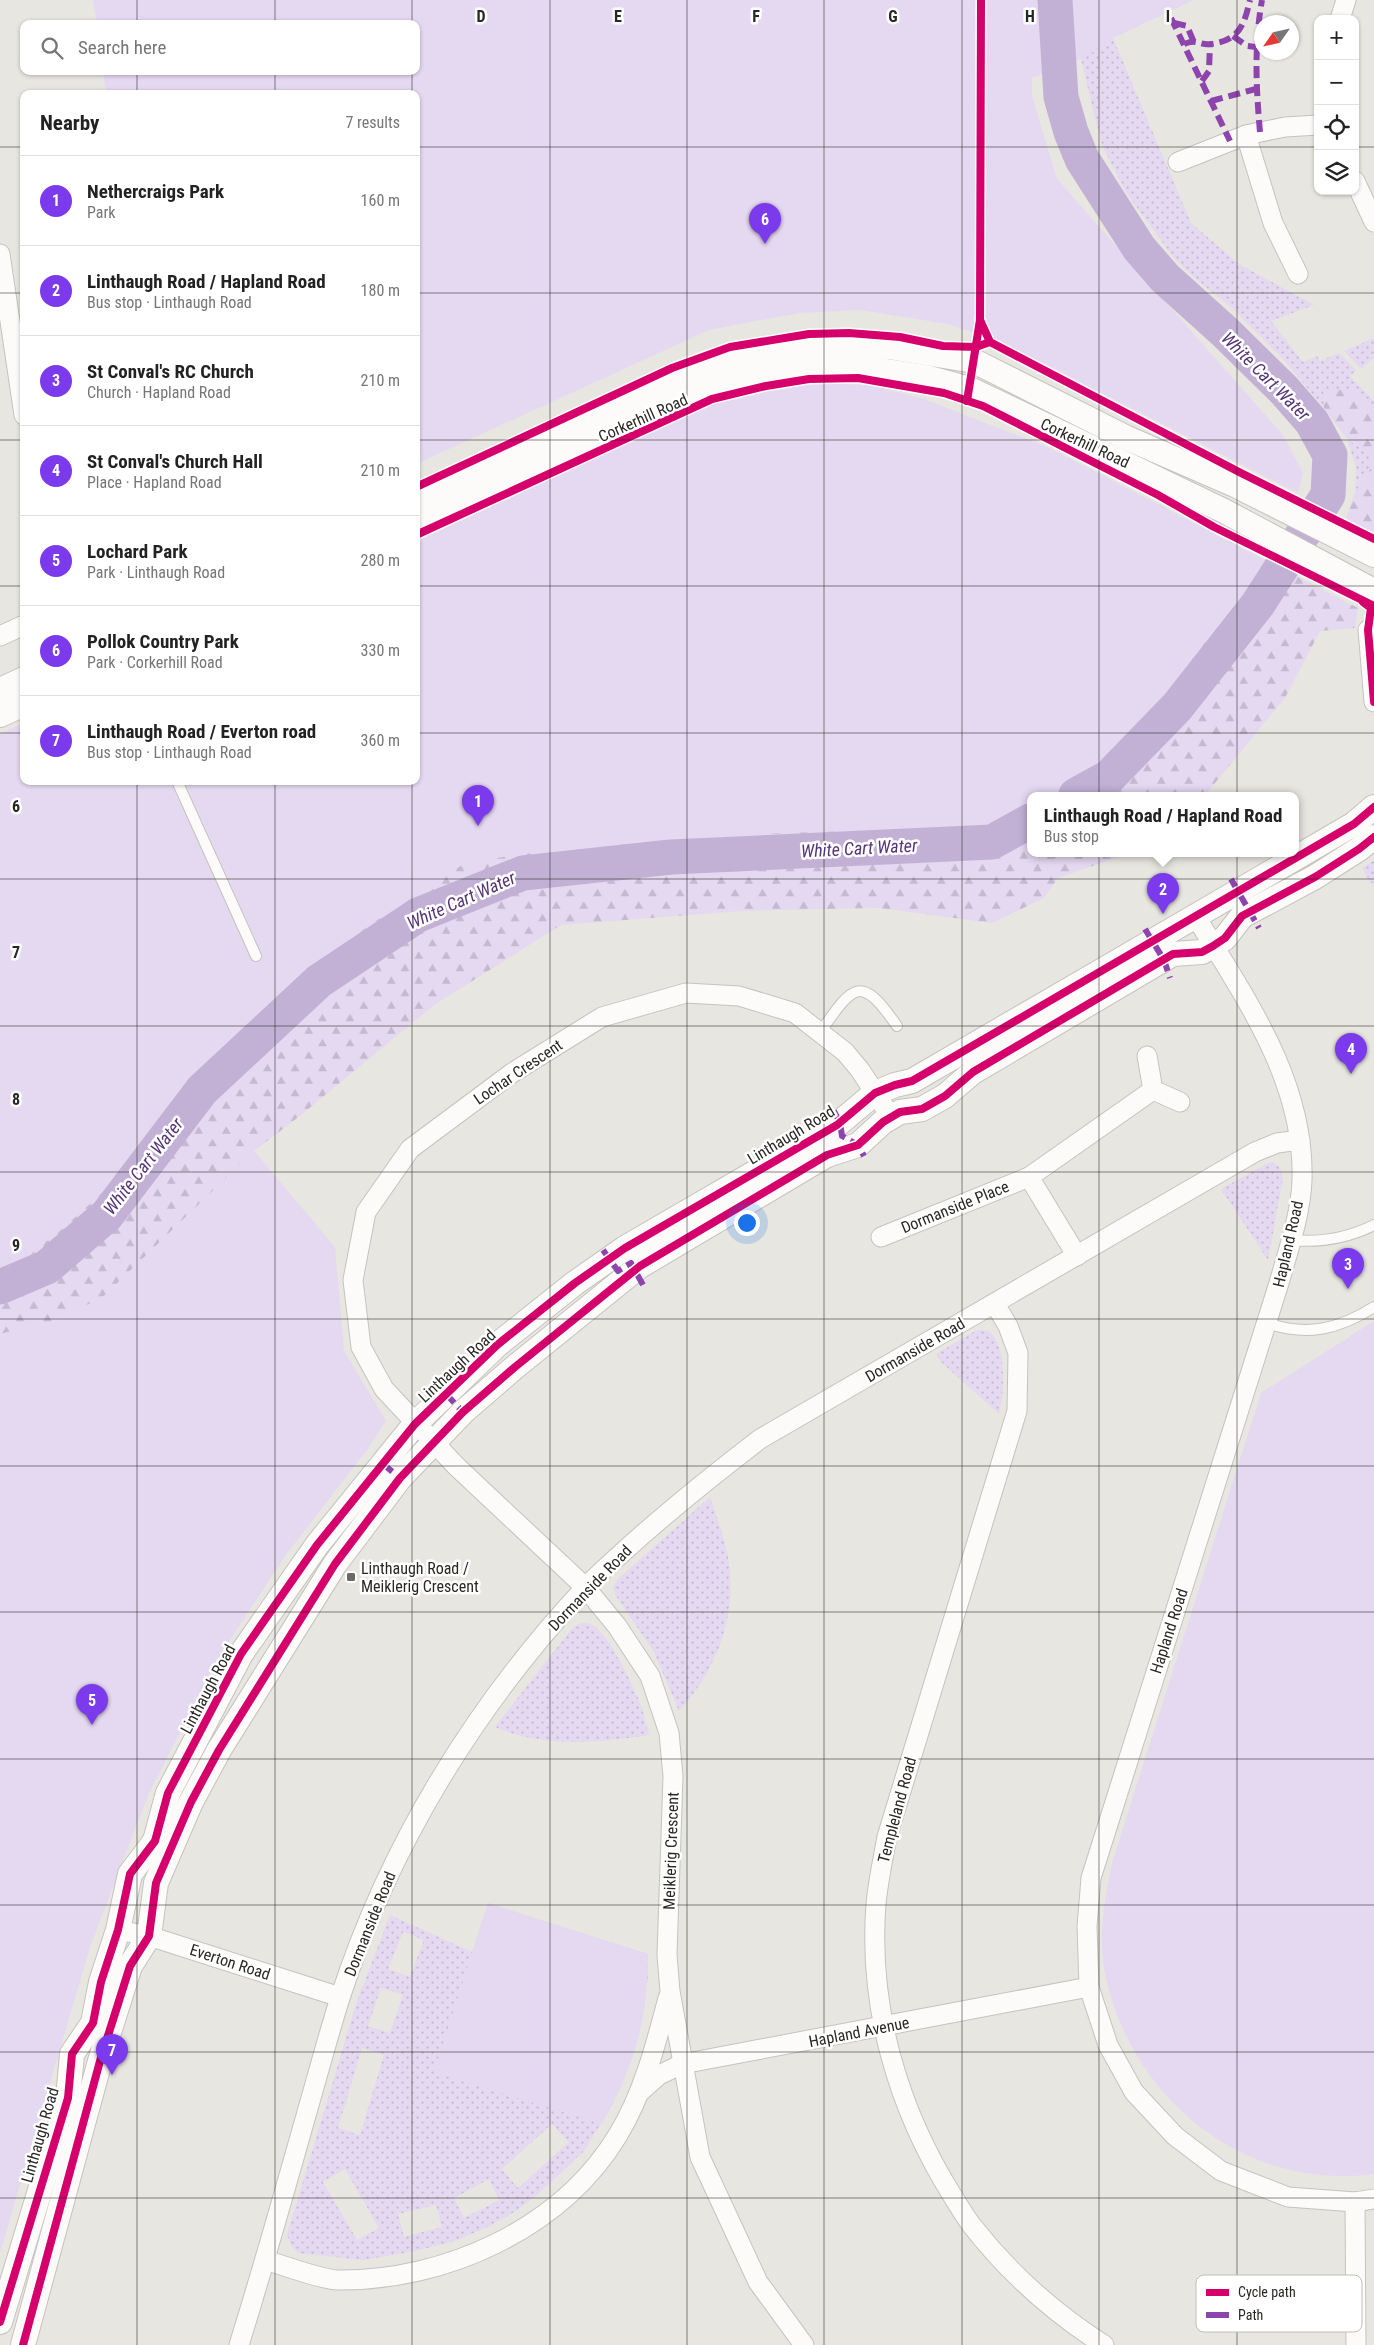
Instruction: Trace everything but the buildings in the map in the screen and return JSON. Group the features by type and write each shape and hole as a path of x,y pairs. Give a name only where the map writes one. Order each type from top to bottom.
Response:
{"street":[{"path":"1341,15 1346,0"},
{"path":"1178,162 1246,135 1284,127 1314,125"},
{"path":"1246,135 1272,223 1298,274"},
{"path":"1362,184 1374,222"},
{"path":"0,254 20,388"},
{"name":"Corkerhill Road","path":"420,495 660,385 734,358 819,345 889,347 974,361 1127,438 1235,486 1374,555"},
{"name":"Corkerhill Road","path":"420,520 657,410 731,380 796,368 867,368 926,377 970,389 1222,510 1368,588"},
{"path":"1302,552 1316,527"},
{"path":"0,636 20,627"},
{"path":"1368,630 1374,702"},
{"path":"0,690 20,681"},
{"path":"0,715 20,706"},
{"name":"Linthaugh Road","path":"1299,856 1354,824 1374,807"},
{"path":"23,2345 100,2061 130,1966 149,1936 156,1883 191,1802 219,1750 335,1564 400,1478 463,1412 640,1266 827,1155 858,1145 891,1117 900,1112 922,1109 945,1096 973,1072 1173,954 1202,952 1213,946 1225,938 1242,916 1315,877 1359,849 1374,837"},
{"name":"Linthaugh Road","path":"0,2322 68,2098 72,2054 93,2023 101,1982 118,1930 130,1874 155,1841 168,1793 241,1654 317,1545 415,1424 497,1345 575,1283 624,1248 837,1125 875,1093 912,1081 1298,857"},
{"name":"Hapland Road","path":"1196,917 1259,1022 1288,1085 1300,1140 1302,1181 1291,1240 1267,1323 1090,1878 1087,1926 1089,1987 1108,2045 1134,2092 1175,2136 1221,2171 1288,2197 1355,2202 1374,2199"},
{"name":"Lochar Crescent","path":"415,1424 384,1389 361,1347 353,1280 366,1212 410,1149 512,1074 602,1017 686,993 739,996 795,1013 820,1031 845,1052 891,1117"},
{"path":"1147,1056 1153,1090 1180,1102"},
{"name":"Dormanside Place","path":"881,1237 1030,1177 1153,1090"},
{"name":"Dormanside Road","path":"239,2345 340,1997 378,1899 418,1816 476,1723 527,1654 585,1587 659,1519 703,1482 760,1439 1255,1152 1277,1143 1300,1140"},
{"name":"Dormanside Place","path":"1030,1177 1077,1256"},
{"name":"Templeland Road","path":"995,1304 1008,1326 1018,1353 1017,1411 887,1837 876,1904 876,1975 883,2028 904,2103 939,2174 972,2226 1013,2273 1055,2311 1104,2345"},
{"name":"Meiklerig Crescent","path":"415,1424 585,1587 618,1626 650,1676 669,1732 673,1776 667,1955 670,1990 682,2064 700,2157 758,2282 804,2345"},
{"name":"Everton Road","path":"118,1930 149,1936 340,1997"},
{"name":"Hapland Avenue","path":"637,2094 659,2075 682,2064 883,2028 1089,1987"},
{"path":"265,2260 336,2280 413,2273 489,2248 557,2205 592,2172 618,2135 656,2046 670,1990"},
{"path":"1355,2202 1356,2275"},
{"path":"1356,2332 1356,2345"}],"lane":[{"path":"179,785 256,956"},
{"path":"820,1031 846,998 852,993 864,991 876,998 897,1026"},
{"path":"1291,1240 1309,1242 1333,1239 1355,1235 1374,1225"},
{"path":"1267,1323 1301,1331 1320,1329 1356,1318 1374,1307"}],"green space":[{"path":"93,0 1193,0 1112,38 1087,56 1032,78 1032,96 1057,179 1283,435 1303,473 1298,493 1005,344 948,324 860,310 799,313 709,330 420,462 420,90 105,90 104,75 420,75 420,20 96,20"},
{"path":"1193,0 1113,38 1191,223 1239,264 1314,305 1271,321 1303,362 1317,356 1320,361 1339,353 1356,370 1350,376 1374,401 1374,410 1354,390 1324,390 1324,408 1284,360 1232,308 1198,281 1174,258 1127,194 1102,146 1075,35"},
{"path":"1374,338 1374,358 1361,369 1344,351"},
{"path":"806,383 871,385 927,400 1047,447 1270,563 1129,736 1087,777 1059,792 1027,792 1027,808 996,823 916,829 722,835 523,854 465,863 368,926 313,970 183,1085 121,1176 51,1239 0,1263 0,734 20,725 20,785 420,785 420,540 720,399"},
{"path":"1323,389 1355,390 1374,410 1374,533 1346,518 1355,493 1371,468 1372,456 1347,439 1324,408"},
{"path":"1347,439 1372,456 1371,468 1355,493 1356,467"},
{"path":"1047,447 1358,608 1355,628 1320,631 1285,698 1207,792 1027,792 1027,857 1118,857 1058,878 1044,898 992,923 879,908 741,911 561,925 434,1005 301,1115 254,1151 102,1298 50,1322 0,1334 0,1204 304,924 1039,458"},
{"path":"1374,860 1374,882 1371,884 1362,868"},
{"path":"254,1151 335,1247 344,1351 386,1421 367,1450 285,1556 218,1658 149,1793 90,1947 0,2253 0,1334 50,1322 102,1298"},
{"path":"1270,1162 1279,1166 1283,1178 1268,1260 1221,1189"},
{"path":"1374,1321 1374,2174 1325,2176 1279,2167 1237,2150 1198,2125 1165,2094 1137,2056 1117,2014 1104,1968 1102,1928 1112,1863 1261,1393"},
{"path":"977,1330 988,1331 994,1337 1002,1358 1003,1382 999,1414 942,1363 936,1354"},
{"path":"710,1497 727,1552 730,1574 728,1616 715,1657 693,1694 679,1711 654,1652 616,1596 613,1588 617,1580"},
{"path":"588,1623 603,1635 624,1668 640,1703 649,1735 591,1742 571,1742 533,1738 495,1727 570,1631 578,1624"},
{"path":"488,1903 648,1954 648,1982 537,1949 614,2102 584,2151 538,2194 516,2211 490,2226 455,2241 415,2251 363,2260 298,2253 292,2247 287,2235 357,2001 390,1915 472,1952","holes":["403,1932 424,1940 410,1977 388,1969","381,1988 403,1995 390,2033 368,2026","362,2048 384,2055 360,2135 338,2128","552,2124 569,2142 518,2188 502,2169","345,2169 379,2228 357,2240 323,2182","489,2179 499,2200 464,2218 454,2198","436,2205 442,2227 404,2237 398,2214"]},
{"path":"488,1903 648,1954 645,2000 637,2042 623,2083 602,2124 434,2072"}],"waterway":[{"name":"White Cart Water","path":"1055,0 1061,97 1071,132 1082,159 1139,248 1165,278 1225,332 1284,390 1312,422 1330,455 1328,495 1258,604 1177,707 1109,777 1082,792"},
{"name":"White Cart Water","path":"0,1287 47,1267 107,1215 202,1090 319,981 418,915 523,873 671,857 992,842 1027,823"}],"marked path":[{"path":"1184,44 1188,42 1211,44 1221,42 1235,35 1243,24 1250,0"},
{"path":"1260,132 1256,66 1262,0"},
{"path":"1171,18 1230,141"},
{"path":"1174,23 1187,26 1193,40"},
{"path":"1233,36 1247,46 1254,47"},
{"path":"1202,81 1209,71 1210,44"},
{"path":"1211,101 1256,89"},
{"path":"1231,879 1259,928"},
{"path":"1145,929 1164,960 1170,978"},
{"path":"834,1111 840,1123 842,1136 858,1145 864,1156"},
{"path":"603,1250 618,1271 631,1263 643,1285"},
{"path":"446,1394 463,1412"},
{"path":"383,1464 400,1478"}],"cycle path":[{"path":"967,401 980,320 981,0"},
{"path":"980,320 990,342 1241,473 1374,539"},
{"path":"420,485 672,368 730,347 809,334 849,333 900,337 943,346 976,347 990,342"},
{"path":"420,533 712,399 766,386 809,379 858,378 944,393 983,406 1158,495 1214,527 1374,606"},
{"path":"1363,602 1371,608 1368,630 1374,702"},
{"path":"1299,856 1354,824 1374,807"},
{"path":"23,2345 100,2061 130,1966 149,1936 156,1883 191,1802 219,1750 335,1564 400,1478 463,1412 515,1367 640,1266 827,1155 858,1145 883,1122 900,1112 922,1109 945,1096 973,1072 1173,954 1202,952 1213,946 1225,938 1242,916 1315,877 1359,849 1374,837"},
{"path":"0,2322 68,2098 72,2054 93,2023 101,1982 118,1930 130,1874 155,1841 168,1793 241,1654 317,1545 415,1424 497,1345 575,1283 625,1248 837,1125 875,1093 912,1081 1297,857"}],"place":[{"name":"Pollok Country Park","path":"765,244"},
{"name":"Nethercraigs Park","path":"478,826"},
{"name":"Linthaugh Road / Hapland Road","path":"1163,914"},
{"name":"St Conval's Church Hall","path":"1351,1074"},
{"name":"St Conval's RC Church","path":"1348,1289"},
{"name":"Linthaugh Road / Meiklerig Crescent","path":"351,1577"},
{"name":"Lochard Park","path":"92,1725"},
{"name":"Linthaugh Road / Everton road","path":"112,2075"}]}
